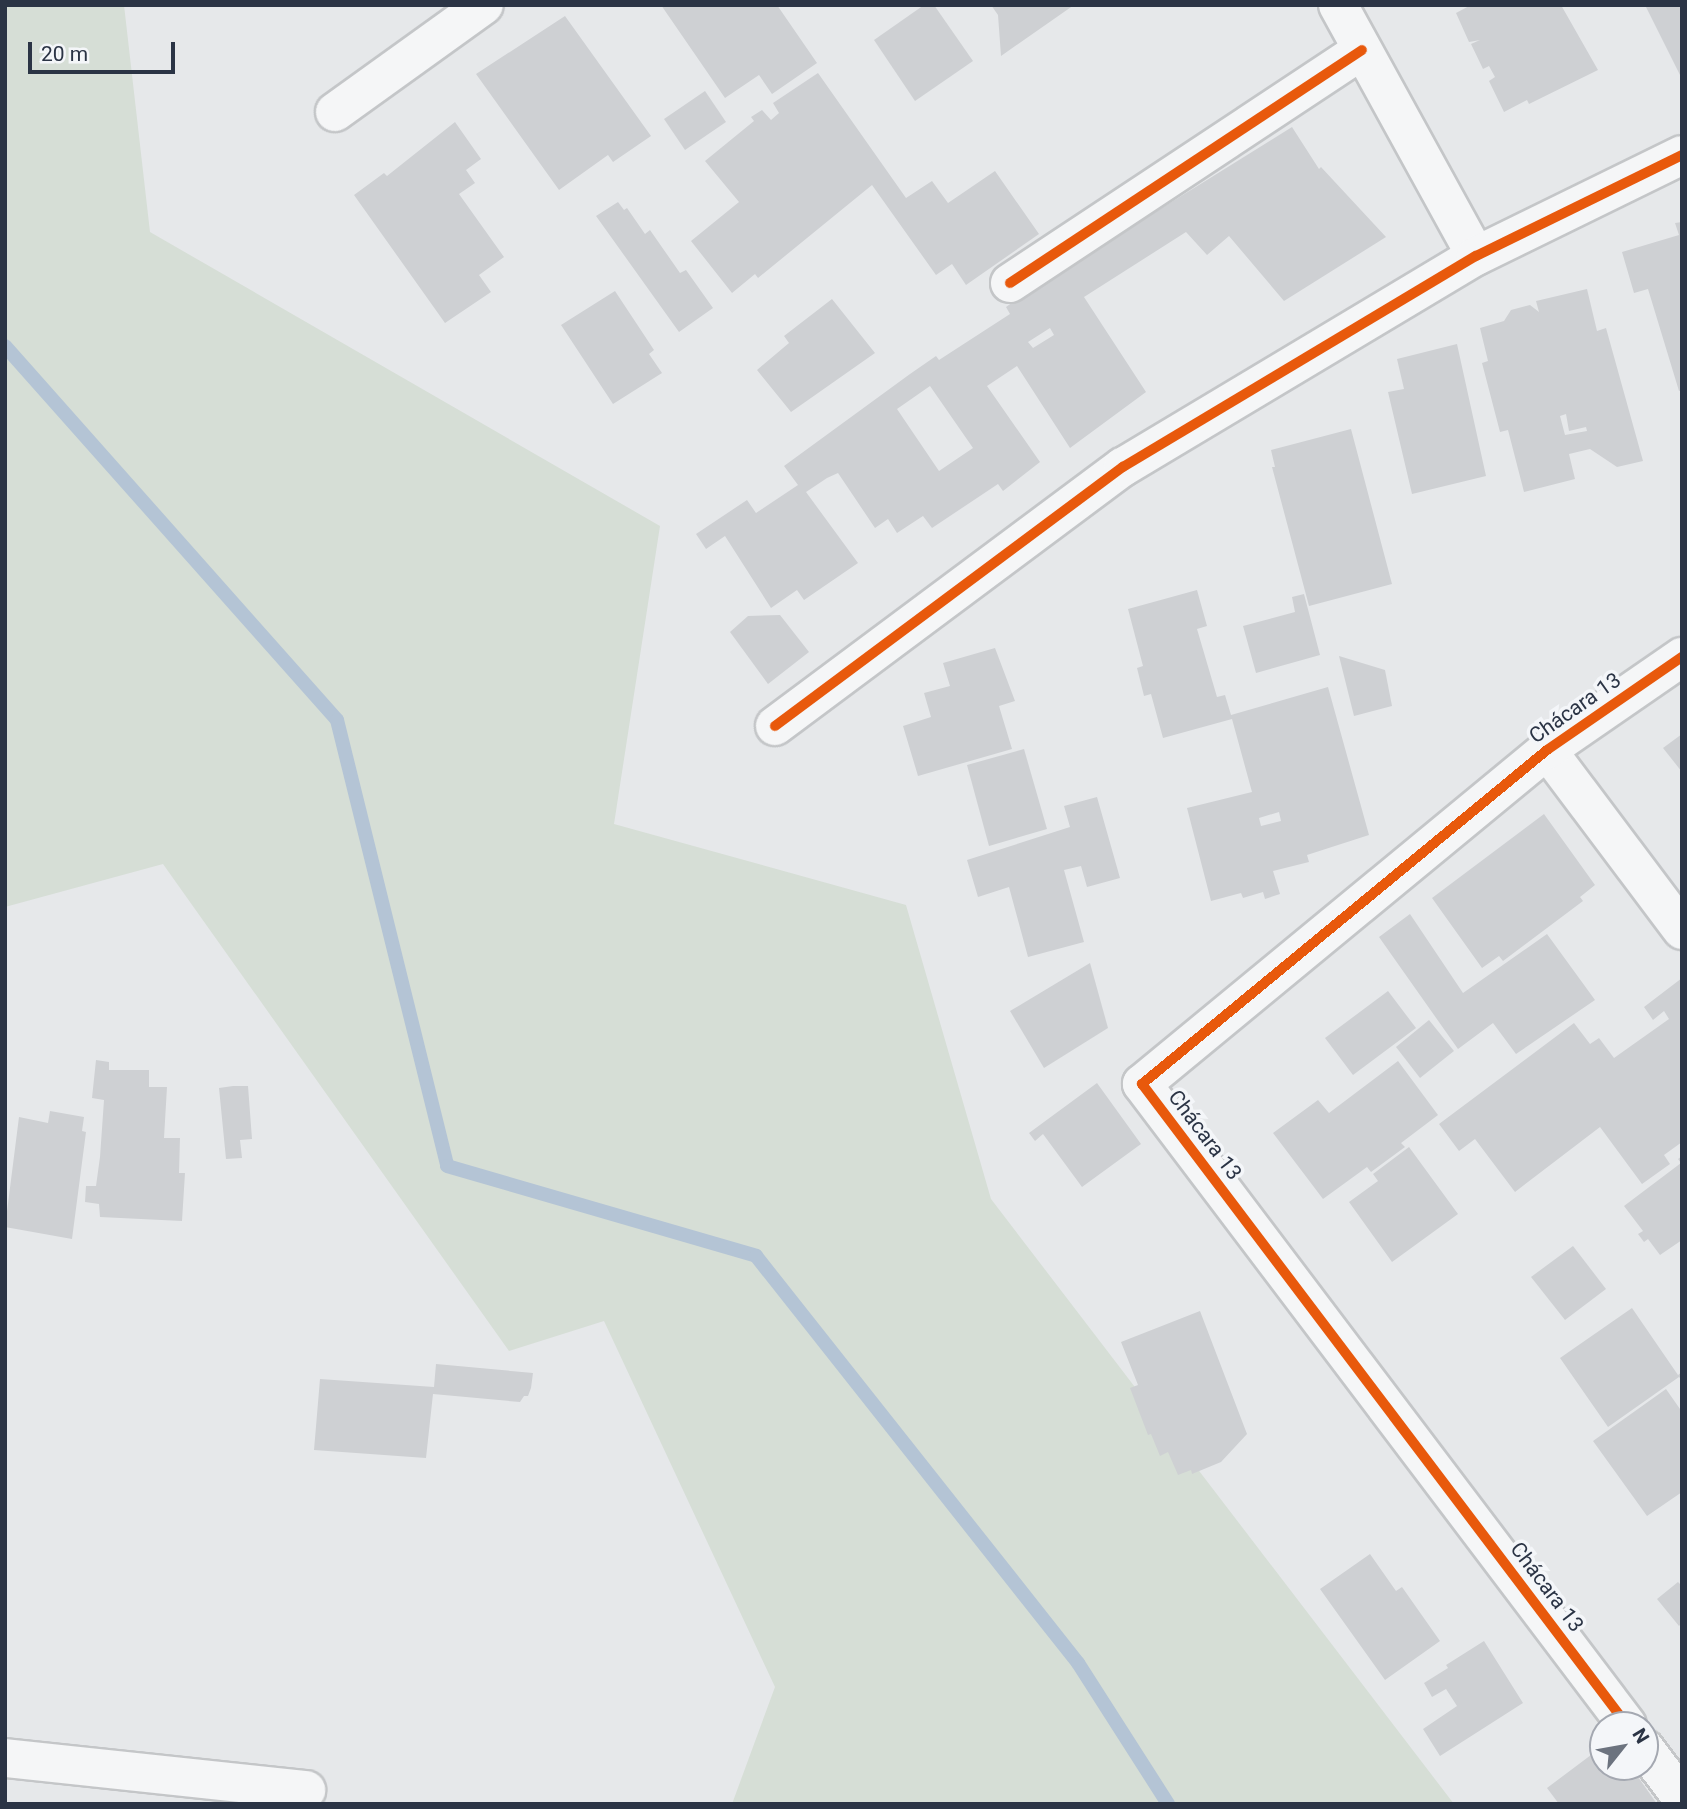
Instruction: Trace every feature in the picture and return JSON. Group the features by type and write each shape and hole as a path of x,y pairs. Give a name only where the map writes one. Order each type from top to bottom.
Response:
{"street":[{"path":"335,112 484,5"},
{"path":"1338,5 1476,256"},
{"path":"1010,283 1362,50"},
{"path":"775,726 1123,467 1476,256 1682,155"},
{"name":"Chácara 13","path":"1616,1711 1142,1084 1548,750 1682,657"},
{"name":"Chácara 13","path":"1548,750 1682,930"},
{"path":"5,1758 306,1790"},
{"path":"1659,1768 1682,1798"}],"shaded area":[{"path":"5,5 124,5 150,232 660,526 614,824 906,905 991,1199 1454,1804 732,1804 775,1687 604,1321 509,1351 163,864 5,907"}],"building":[{"path":"661,5 777,5 817,63 772,94 759,75 725,98"},
{"path":"924,5 934,5 973,61 915,101 874,40"},
{"path":"991,5 1074,5 1001,56 998,15"},
{"path":"1471,5 1561,5 1598,70 1529,104 1527,100 1504,112 1489,81 1495,77 1489,66 1483,69 1471,44 1480,40 1469,42 1456,13"},
{"path":"1645,5 1682,5 1682,79"},
{"path":"565,16 651,136 613,162 608,155 559,190 476,74"},
{"path":"818,73 906,198 932,181 948,203 995,171 1039,234 966,285 952,264 936,275 872,185 758,278 755,274 732,293 691,241 739,202 705,161 754,121 751,117 762,110 771,120 779,113 773,103"},
{"path":"705,91 726,122 685,150 664,119"},
{"path":"455,122 481,159 466,170 475,183 459,194 504,257 479,275 491,292 445,323 354,195 384,173 387,176"},
{"path":"1292,127 1319,169 1321,167 1386,237 1284,301 1229,236 1207,255 1186,232 1084,297 1146,392 1070,448 1017,366 987,386 1040,462 1003,491 998,484 932,528 923,516 897,533 888,519 875,528 838,473 827,478 806,492 858,563 804,600 797,590 771,608 725,536 706,549 696,534 747,500 756,513 798,485 784,466 936,356 939,360 1010,314 1006,307","holes":["1050,328 1054,335 1033,348 1028,342","930,386 973,448 939,471 897,409"]},
{"path":"618,202 624,210 627,208 645,234 650,230 680,273 686,270 713,308 679,332 596,216"},
{"path":"1682,222 1682,390 1679,391 1648,289 1634,293 1622,252 1679,235 1675,223"},
{"path":"1587,289 1597,331 1606,328 1643,461 1617,467 1590,449 1569,454 1575,479 1524,492 1508,430 1500,432 1482,363 1488,361 1480,328 1504,321 1511,310 1530,305 1539,312 1536,301","holes":["1566,414 1569,431 1586,427 1587,431 1565,435 1560,416"]},
{"path":"615,291 654,350 649,354 662,373 613,404 561,325"},
{"path":"832,299 875,353 791,412 757,370 789,343 784,336"},
{"path":"1457,344 1486,476 1412,494 1388,392 1404,389 1397,359"},
{"path":"1351,429 1392,584 1309,606 1272,467 1275,467 1271,450"},
{"path":"1197,590 1207,626 1197,629 1217,697 1225,695 1231,715 1328,687 1369,835 1307,855 1309,862 1273,871 1280,894 1265,899 1263,892 1243,898 1241,893 1211,901 1187,808 1252,792 1232,719 1163,738 1151,694 1144,696 1137,668 1143,666 1128,609","holes":["1279,812 1281,821 1261,826 1259,818"]},
{"path":"1304,594 1320,655 1256,673 1243,626 1295,612 1292,597"},
{"path":"780,615 809,652 768,684 730,632 748,616"},
{"path":"995,648 1015,701 999,706 1012,749 918,776 903,726 931,717 924,693 950,686 943,663"},
{"path":"1339,656 1385,670 1392,706 1354,716"},
{"path":"1682,734 1682,772 1663,748"},
{"path":"1024,749 1047,829 989,846 967,765"},
{"path":"1097,797 1120,878 1087,887 1081,866 1064,870 1084,942 1028,957 1009,887 978,897 967,860 1070,827 1064,806"},
{"path":"1544,814 1595,885 1580,897 1583,901 1503,961 1499,956 1482,968 1432,898"},
{"path":"1410,914 1463,993 1547,934 1595,1000 1516,1054 1493,1023 1458,1049 1379,937"},
{"path":"1090,963 1108,1028 1044,1068 1010,1011"},
{"path":"1682,978 1682,1142 1664,1155 1670,1164 1642,1184 1600,1127 1515,1192 1475,1139 1459,1151 1439,1124 1574,1023 1590,1044 1599,1038 1614,1058 1669,1019 1664,1011 1653,1020 1644,1007"},
{"path":"1388,991 1416,1028 1353,1075 1325,1038"},
{"path":"1429,1020 1454,1051 1420,1078 1396,1047"},
{"path":"96,1060 109,1062 109,1070 149,1070 149,1087 167,1087 164,1138 180,1138 179,1173 185,1173 182,1221 100,1217 99,1204 85,1202 86,1186 96,1186 100,1157 104,1100 92,1098"},
{"path":"1398,1061 1438,1115 1401,1143 1405,1147 1371,1172 1367,1167 1323,1199 1273,1133 1318,1100 1329,1113"},
{"path":"1097,1083 1141,1144 1082,1187 1043,1134 1035,1141 1029,1133"},
{"path":"248,1086 252,1139 240,1140 242,1158 226,1159 219,1088"},
{"path":"50,1111 84,1117 82,1131 86,1132 72,1239 5,1227 19,1117 48,1123"},
{"path":"1409,1147 1458,1214 1392,1262 1349,1202 1378,1181 1373,1174"},
{"path":"1682,1156 1682,1240 1660,1255 1648,1239 1644,1242 1638,1234 1643,1231 1624,1206 1681,1163 1678,1159"},
{"path":"1573,1246 1606,1289 1565,1320 1531,1277"},
{"path":"1632,1308 1678,1375 1682,1372 1682,1380 1679,1377 1608,1427 1560,1358"},
{"path":"1200,1311 1247,1434 1221,1462 1192,1474 1191,1470 1178,1475 1168,1452 1160,1456 1151,1434 1148,1435 1130,1388 1138,1385 1121,1342"},
{"path":"436,1364 533,1373 531,1388 528,1396 524,1396 520,1402 433,1394 426,1458 314,1450 320,1379 434,1387"},
{"path":"1666,1389 1680,1409 1682,1407 1682,1492 1647,1516 1593,1441"},
{"path":"1370,1554 1396,1591 1402,1587 1440,1641 1385,1680 1320,1589"},
{"path":"1678,1582 1682,1586 1682,1623 1679,1626 1657,1599"},
{"path":"1484,1641 1523,1703 1440,1756 1423,1729 1457,1706 1446,1689 1432,1697 1424,1683 1448,1668 1446,1665"},
{"path":"1589,1756 1589,1781 1641,1781 1657,1804 1559,1804 1547,1788"}],"waterway":[{"path":"5,346 337,720 447,1166 756,1256 1078,1663 1168,1804"}],"cycle path":[{"path":"1010,283 1362,50"},
{"path":"775,726 1123,467 1476,256 1682,155"},
{"path":"1616,1711 1142,1084 1547,750 1682,657"}]}
